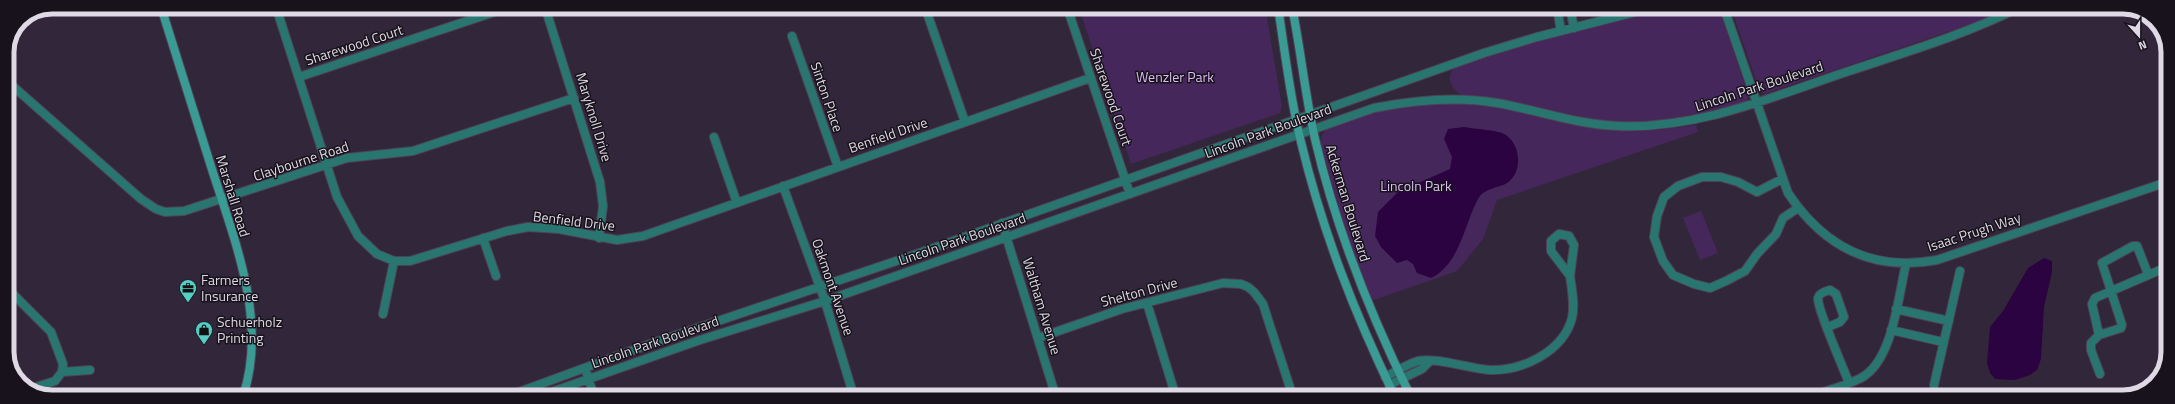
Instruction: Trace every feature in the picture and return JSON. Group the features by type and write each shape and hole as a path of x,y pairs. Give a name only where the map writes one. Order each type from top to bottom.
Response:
{"street":[{"name":"Marshall Road","path":"163,14 245,283 250,311 252,352 244,390"},
{"name":"Benfield Drive","path":"278,14 326,165 346,215 361,240 377,254 394,261 422,258 507,231 541,227 617,240 643,236 1090,78"},
{"name":"Sharewood Court","path":"299,77 487,14"},
{"name":"Maryknoll Drive","path":"547,14 600,182 602,206 599,238"},
{"path":"927,14 965,122"},
{"name":"Sharewood Court","path":"1069,14 1130,194"},
{"name":"Ackerman Boulevard","path":"1279,14 1296,120 1333,254 1355,311 1391,390"},
{"name":"Ackerman Boulevard","path":"1293,14 1310,115 1330,200 1371,313 1408,390"},
{"path":"1558,14 1560,31"},
{"path":"1571,14 1574,28"},
{"name":"Lincoln Park Boulevard","path":"524,390 1477,56 1560,31 1628,14"},
{"name":"Isaac Prugh Way","path":"1726,14 1782,179 1798,208 1822,233 1853,252 1886,262 1906,264 1937,260 2161,185"},
{"name":"Lincoln Park Boulevard","path":"556,390 700,340 825,301 1313,128 1374,108 1429,100 1469,100 1496,103 1600,125 1633,126 1686,122 1717,115 1757,103 1960,34 2005,14"},
{"name":"Sinton Place","path":"792,36 838,167"},
{"name":"Claybourne Road","path":"14,87 98,162 156,209 170,212 184,212 326,165 361,156 414,151 574,98"},
{"path":"714,137 737,203"},
{"path":"1782,179 1757,192 1738,182 1721,176 1702,177 1678,186 1664,197 1657,216 1654,237 1663,261 1673,275 1694,284 1710,288 1745,271 1757,254 1776,234 1783,218 1798,208"},
{"name":"Oakmont Avenue","path":"784,186 821,287 852,390"},
{"name":"Waltham Avenue","path":"1002,223 1054,390"},
{"path":"1385,377 1419,361 1451,363 1490,370 1522,365 1546,353 1562,338 1572,318 1573,306 1570,276 1574,245 1568,236 1559,234 1551,241 1552,251 1570,276"},
{"path":"483,238 496,276"},
{"path":"2100,374 2091,350 2092,343 2099,334 2121,328 2102,262 2133,246 2139,248 2148,274"},
{"path":"383,314 394,261"},
{"path":"1836,390 1860,378 1875,367 1887,344 1906,264"},
{"path":"2099,334 2092,300 2110,290 2161,269"},
{"path":"1934,385 1960,271"},
{"name":"Shelton Drive","path":"1038,338 1104,315 1223,283 1232,283 1248,287 1263,304 1291,390"},
{"path":"14,295 51,332 63,364 62,372 55,381 37,387"},
{"path":"1147,303 1174,390"},
{"path":"1896,309 1949,321"},
{"path":"1828,327 1849,383"},
{"path":"1891,330 1943,342"},
{"path":"1389,385 1422,369 1429,362"},
{"path":"585,368 592,390"},
{"path":"62,372 90,370"}],"green space":[{"name":"Wenzler Park","path":"1081,14 1266,14 1282,106 1280,113 1131,164"},
{"path":"1640,14 1721,14 1748,98 1745,102 1700,115 1653,122 1622,122 1592,119 1492,98 1465,96 1457,92 1451,84 1450,77 1455,68 1527,44"},
{"path":"1733,14 1995,14 1977,22 1764,94 1760,92"},
{"name":"Lincoln Park","path":"1450,103 1485,105 1591,127 1616,130 1656,130 1696,125 1698,132 1497,200 1483,239 1457,271 1371,301 1353,253 1322,152 1322,136 1326,129 1375,111 1414,105"},
{"path":"1701,211 1718,253 1700,260 1683,218"}],"shaded area":[{"path":"1464,127 1503,133 1506,135 1515,145 1518,166 1516,173 1507,183 1488,190 1481,195 1473,209 1455,254 1441,272 1431,278 1417,273 1413,264 1407,260 1397,263 1381,247 1375,236 1378,212 1398,192 1450,169 1452,157 1444,139 1448,129"},
{"path":"2044,258 2052,261 2052,272 2044,307 2041,359 2037,370 2030,375 2015,380 1995,379 1990,373 1987,363 1990,327 2003,311 2028,268"}],"place":[{"name":"Farmers Insurance","path":"188,303"},
{"name":"Schuerholz Printing","path":"204,345"}]}
